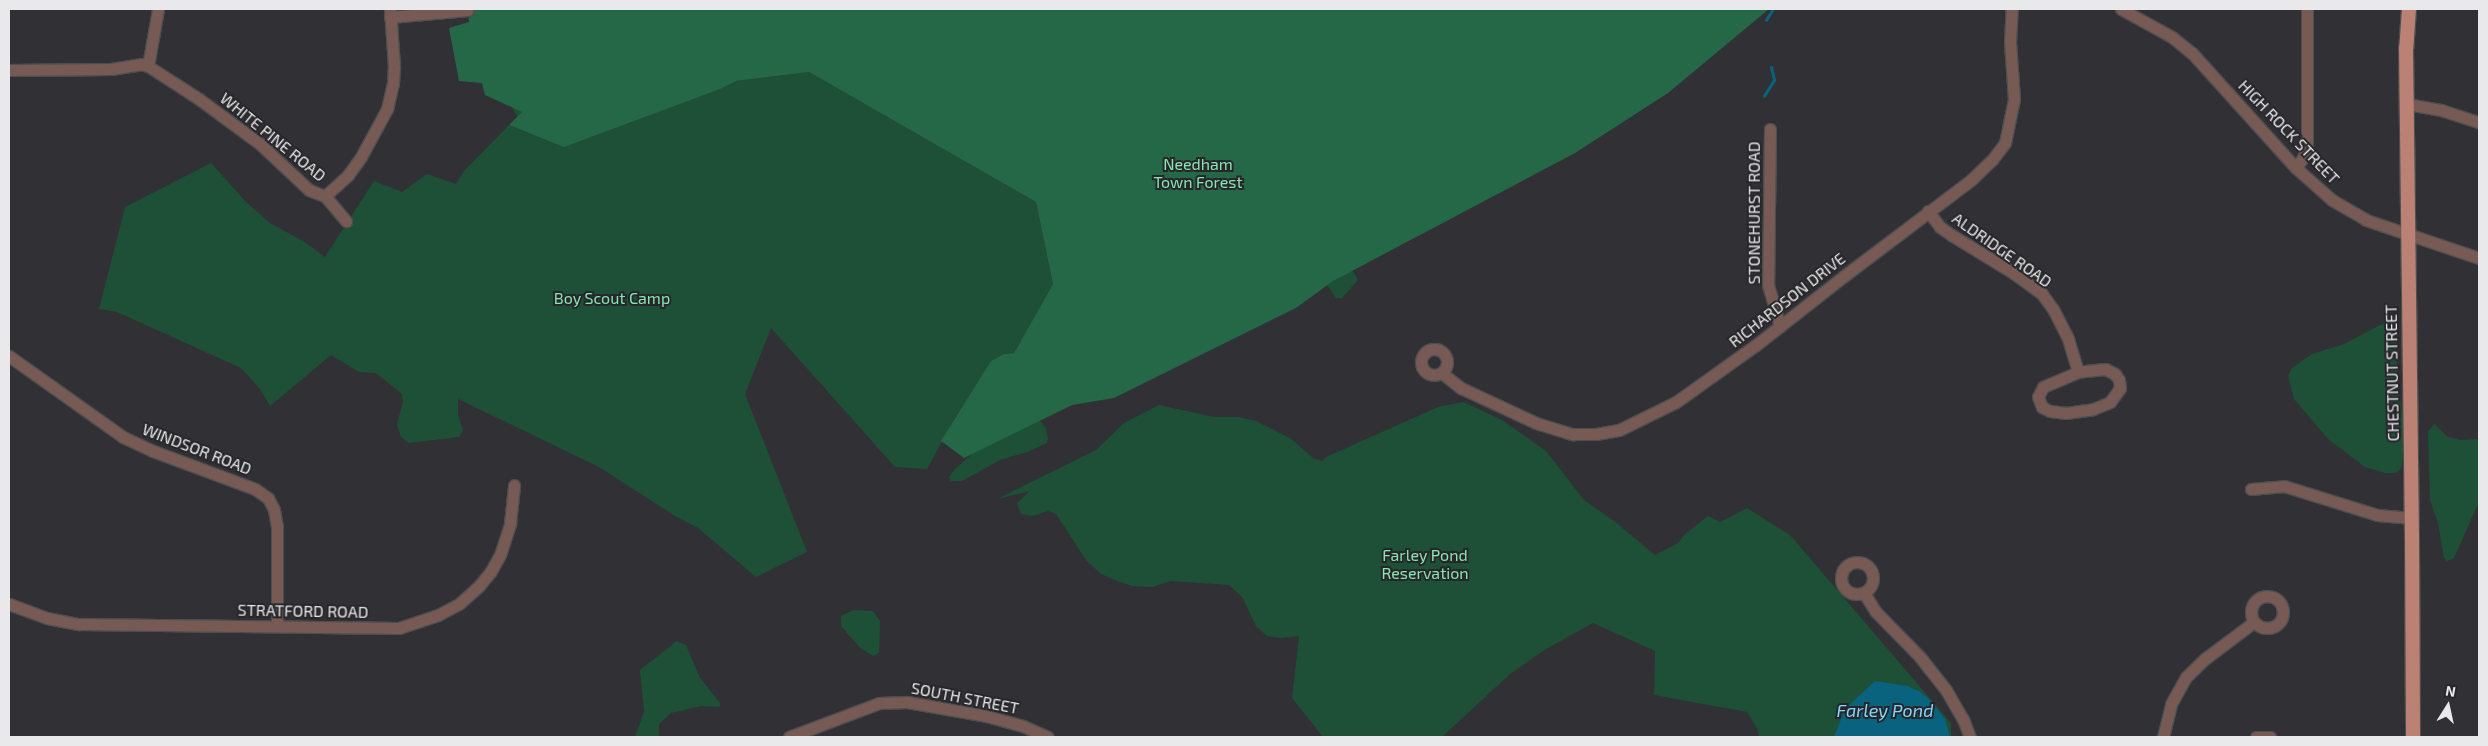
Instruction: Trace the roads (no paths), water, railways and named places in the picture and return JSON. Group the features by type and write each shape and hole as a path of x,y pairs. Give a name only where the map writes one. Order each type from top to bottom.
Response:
{"main road":[{"name":"CHESTNUT STREET","path":"2410,9 2406,35 2413,737"}],"street":[{"path":"9,70 111,69 141,64 148,66 158,9"},
{"name":"RICHARDSON DRIVE","path":"1443,374 1461,388 1543,426 1573,434 1602,434 1619,430 1644,420 1676,402 1780,326 1971,180 2005,142 2014,99 2010,42 2012,9"},
{"name":"HIGH ROCK STREET","path":"2121,9 2172,37 2192,53 2296,168 2332,200 2353,213 2408,235 2479,258"},
{"path":"2296,168 2304,156 2307,142 2307,9"},
{"path":"325,196 335,189 357,163 374,138 387,109 393,84 394,67 390,13 468,10"},
{"name":"WHITE PINE ROAD","path":"148,66 230,121 260,144 309,190 325,196 346,221"},
{"path":"2407,104 2441,110 2479,122"},
{"name":"STONEHURST ROAD","path":"1770,129 1768,285 1780,326"},
{"name":"ALDRIDGE ROAD","path":"1928,211 1940,227 1952,236 2012,272 2042,294 2068,339 2078,372"},
{"name":"WINDSOR ROAD","path":"9,356 123,437 153,451 255,489 268,498 274,510 277,527 277,626"},
{"path":"2105,369 2114,374 2119,380 2120,388 2110,402 2093,409 2066,413 2050,411 2042,407 2038,397 2044,387 2078,372 2105,369"},
{"name":"STRATFORD ROAD","path":"9,604 47,618 79,624 399,628 438,615 459,604 479,586 500,555 510,524 514,485"},
{"path":"2251,489 2284,486 2377,515 2412,518"},
{"path":"1864,593 1876,612 1920,658 1946,690 1963,719 1970,737"},
{"path":"2166,737 2171,704 2186,677 2206,658 2254,622"},
{"name":"SOUTH STREET","path":"789,737 879,703 907,702 986,716 1023,726 1048,737"},
{"path":"2256,737 2270,737"}],"water":[{"name":"Farley Pond","path":"1875,681 1907,686 1919,691 1929,699 1945,719 1950,737 1834,737 1845,709"}],"waterway":[{"path":"1766,20 1773,9"},
{"path":"1764,96 1774,80 1771,67"}],"park label":[{"name":"Needham Town Forest","path":"1198,173"},
{"name":"Boy Scout Camp","path":"612,298"},
{"name":"Farley Pond Reservation","path":"1425,564"}]}
